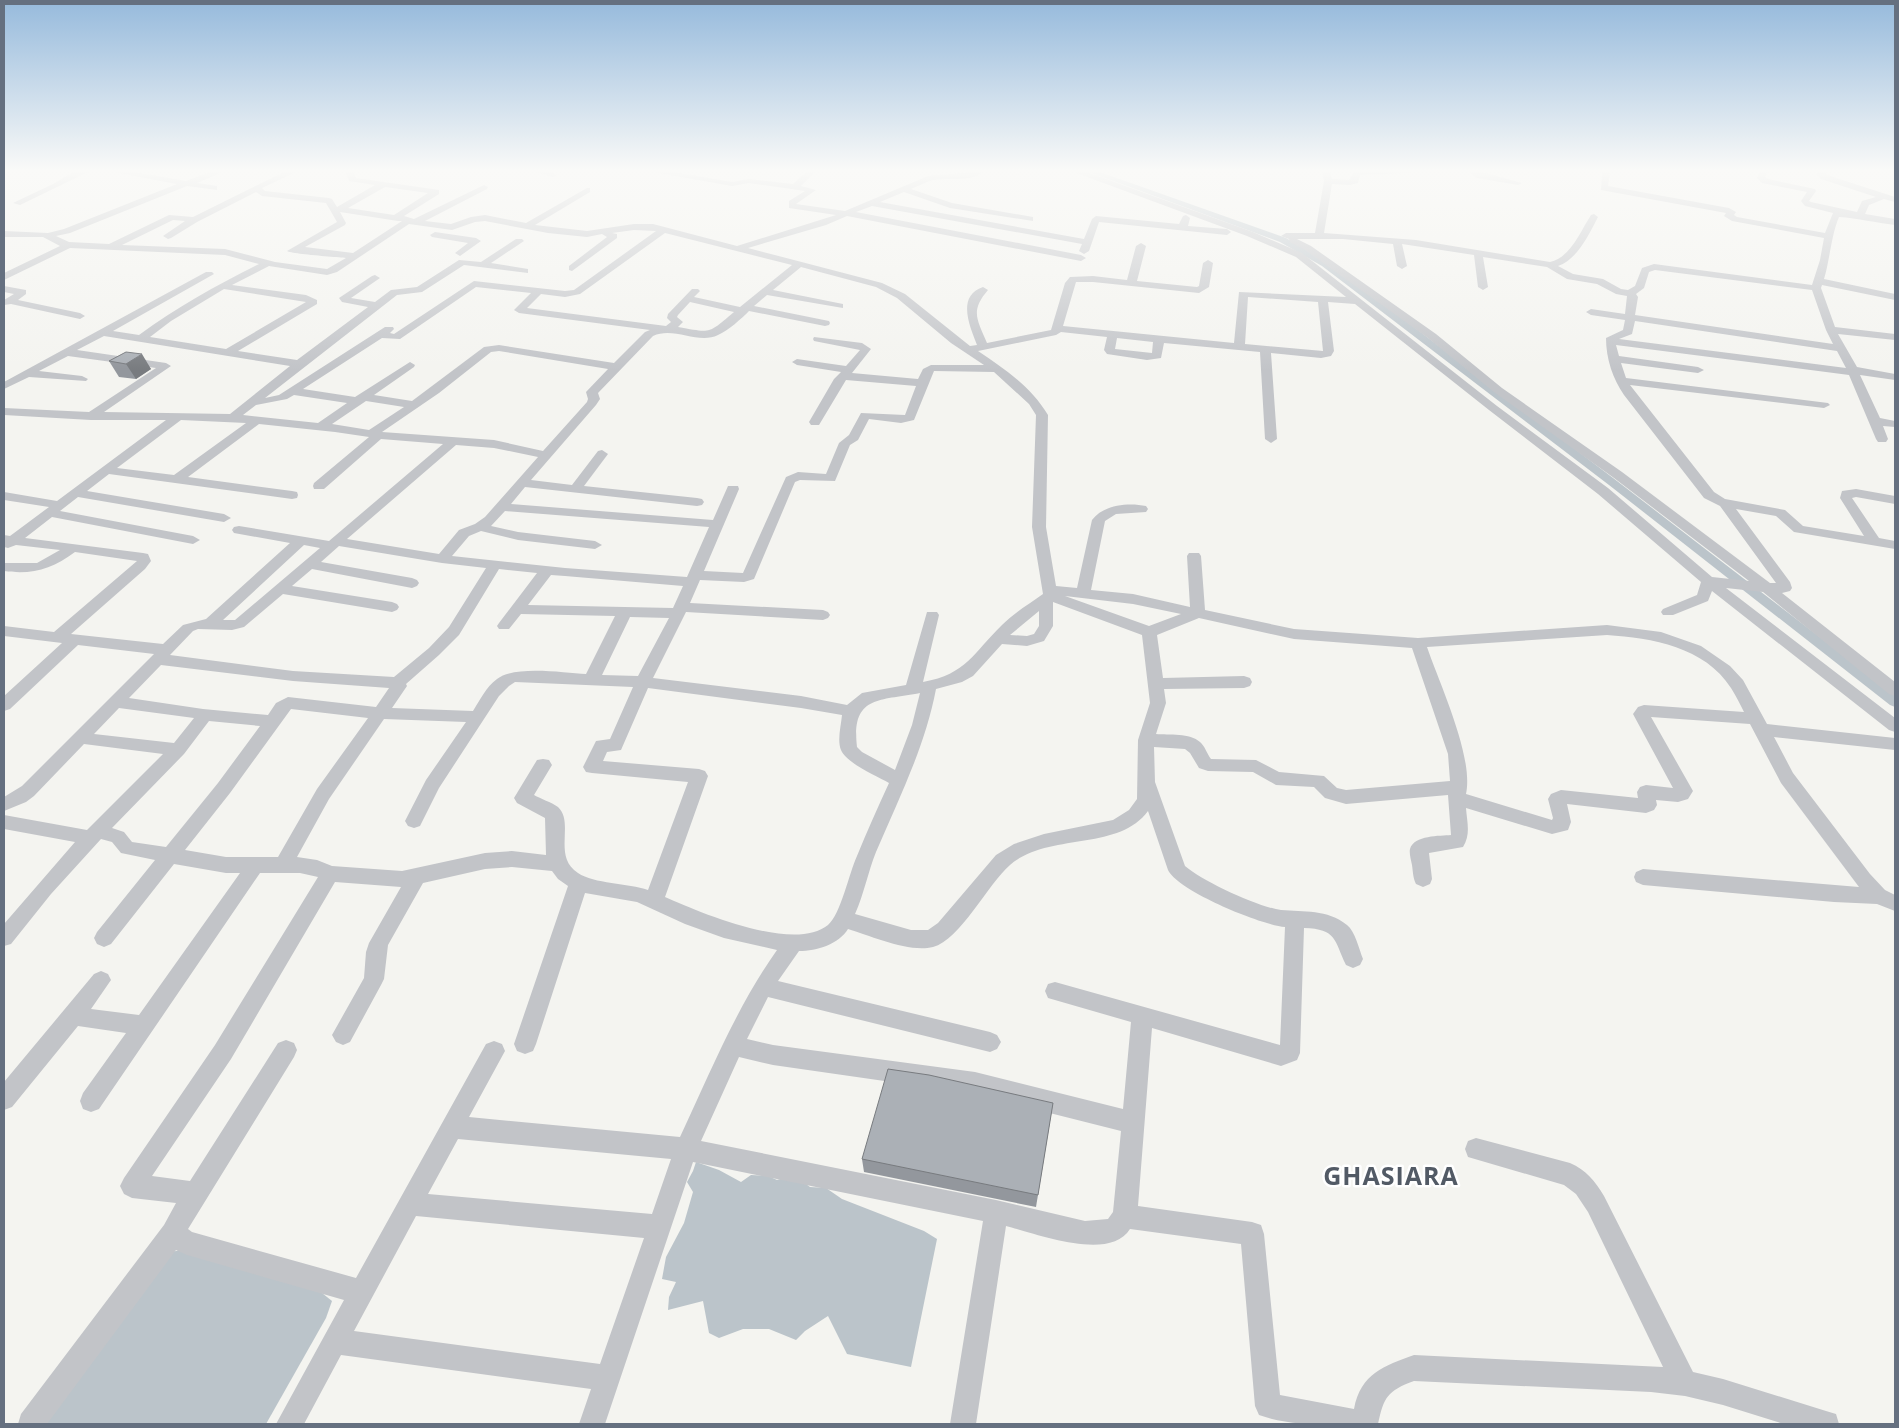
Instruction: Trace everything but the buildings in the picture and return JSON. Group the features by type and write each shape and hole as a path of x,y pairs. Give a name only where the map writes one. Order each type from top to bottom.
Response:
{"street":[{"path":"51,238 54,241 69,245 225,252 271,264 327,272 334,270 382,238"},
{"path":"110,247 129,238"},
{"path":"142,338 167,318 222,286 271,264 316,238"},
{"path":"232,418 394,292 419,290 472,254 460,253 476,241 453,238"},
{"path":"572,268 612,238"},
{"path":"252,402 275,400 292,391 428,305 439,307 474,284 565,294 577,292 652,238"},
{"path":"692,238 879,285 894,292 976,349 1034,402 1042,415 1043,430 1039,527 1049,595 1046,627 1043,634 1036,640 1016,641 999,638"},
{"path":"736,249 772,238"},
{"path":"955,238 1077,269 1094,279 1199,290 1204,287 1208,263"},
{"path":"1063,238 1087,242"},
{"path":"1059,329 1070,283 1089,238"},
{"path":"1258,238 1299,256 1358,301 1493,408 1603,491 1713,582 1895,726"},
{"path":"1286,238 1308,248 1416,324 1498,390 1618,475 1760,588 1895,690"},
{"path":"1344,238 1396,241 1478,252 1550,265 1556,264 1565,258 1582,238"},
{"path":"1829,238 1825,260 1817,284 1832,330 1862,388 1882,439"},
{"path":"1396,241 1402,266"},
{"path":"484,264 519,242"},
{"path":"4,277 69,245"},
{"path":"1132,283 1141,246"},
{"path":"292,251 305,250 354,256"},
{"path":"1478,252 1483,287"},
{"path":"462,262 525,271"},
{"path":"540,290 519,310 708,335 722,329 800,264"},
{"path":"1550,265 1570,277 1600,281 1619,292 1630,293 1639,288 1645,270 1654,268 1817,284 1895,297"},
{"path":"4,386 209,274"},
{"path":"375,278 344,298 346,300 376,305"},
{"path":"222,286 306,298 313,302 228,352"},
{"path":"4,290 24,292 6,302"},
{"path":"976,349 971,306 978,293 983,290"},
{"path":"442,559 464,534 490,520 592,403 594,399 592,392 649,334 655,330 666,329 678,322 672,318 673,314 696,291"},
{"path":"765,292 839,306"},
{"path":"1626,334 1631,318 1633,297 1630,293"},
{"path":"1239,347 1242,294 1358,301"},
{"path":"688,299 825,323"},
{"path":"976,349 1049,335 1059,329 1264,350 1327,354 1329,351 1323,300"},
{"path":"6,302 80,316"},
{"path":"1591,312 1840,348"},
{"path":"1832,330 1895,337"},
{"path":"102,332 299,364"},
{"path":"1113,334 1109,350 1111,352 1147,357 1157,356 1159,339"},
{"path":"1713,347 1626,334 1611,338 1614,359 1621,381 1628,393 1710,495 1725,503 1772,510 1780,513 1799,529 1895,545"},
{"path":"815,422 840,379 865,351 865,347 818,340"},
{"path":"1611,342 1895,376"},
{"path":"319,486 375,435 435,391 483,352 494,348 617,367"},
{"path":"1264,350 1271,439"},
{"path":"65,352 166,366 91,416"},
{"path":"1614,359 1698,370"},
{"path":"797,362 847,373 922,383"},
{"path":"321,426 410,365"},
{"path":"239,530 442,559 547,570 693,578 744,578 749,576 790,480 798,476 831,478 845,443 857,433 862,418 865,415 907,420 910,418 927,371 931,368 997,369"},
{"path":"26,373 82,379"},
{"path":"1621,381 1824,405"},
{"path":"292,391 415,405"},
{"path":"6,414 232,418 321,426 375,435 494,444 546,455"},
{"path":"7,542 55,509 178,416"},
{"path":"176,480 257,420"},
{"path":"1874,421 1895,424"},
{"path":"4,804 20,798 28,791 162,654 194,624 200,622 230,626 239,624 454,441"},
{"path":"575,489 602,454"},
{"path":"106,470 292,495"},
{"path":"521,483 697,502"},
{"path":"654,900 699,776 592,766 602,745 615,746 643,682 680,610 733,489"},
{"path":"76,493 224,518"},
{"path":"1874,541 1846,498 1848,494 1856,493 1895,500"},
{"path":"4,496 193,540"},
{"path":"1713,582 1760,588 1781,589 1785,586 1725,503"},
{"path":"500,507 717,524"},
{"path":"1082,593 1099,520 1103,514 1112,510 1141,509"},
{"path":"480,527 518,536 595,545"},
{"path":"210,624 301,540"},
{"path":"7,542 143,557 144,561 58,637"},
{"path":"6,569 30,569 44,566 54,562 70,549"},
{"path":"1194,556 1198,613"},
{"path":"308,564 412,583"},
{"path":"4,631 75,639 293,676 397,683 438,649 454,632 474,603 495,565"},
{"path":"504,626 547,570"},
{"path":"1668,612 1704,598 1713,582"},
{"path":"279,589 392,608"},
{"path":"899,780 856,756 850,749 848,740 852,711 858,703 868,697 921,688 956,678 968,672 1009,627 1049,595 1082,593 1158,603 1294,634 1418,644 1607,630 1631,631 1660,636 1682,643 1705,654 1727,670 1737,684 1787,778 1863,879 1887,900"},
{"path":"1049,595 1149,632 1198,613"},
{"path":"518,609 680,610 823,615"},
{"path":"592,680 625,611"},
{"path":"542,765 523,797 552,812 554,816 554,841 563,872 579,884 614,888 654,900 714,925 769,941 793,944 816,940 834,932 843,919 859,872 919,729 921,688 932,615"},
{"path":"843,919 911,939 931,939 945,929 1003,860 1020,849 1044,841 1118,826 1136,814 1146,800 1146,740 1158,703 1149,632"},
{"path":"4,705 75,639"},
{"path":"1418,644 1456,754 1459,776 1457,792 1460,837 1457,842 1430,843 1422,846 1419,850 1423,879"},
{"path":"414,821 432,784 501,682 507,678 643,682 801,702 852,711"},
{"path":"1156,684 1244,682"},
{"path":"283,864 322,794 399,686 397,683"},
{"path":"116,702 202,715 272,721"},
{"path":"104,938 224,788 282,707 288,703 380,713 478,717"},
{"path":"1146,740 1192,745 1198,750 1204,763 1208,765 1256,766 1276,778 1318,782 1337,796 1457,792 1552,827 1562,825 1563,820 1557,799 1561,797 1646,806 1648,805 1646,792 1684,793 1641,714 1644,711 1895,744"},
{"path":"4,938 25,910 94,835 178,750 203,718 202,715"},
{"path":"81,738 178,750"},
{"path":"1146,781 1177,870 1188,880 1265,914 1280,918 1295,918 1330,924 1342,932 1353,959"},
{"path":"4,822 118,837 127,848 226,865 254,867 283,864 317,868 330,874 402,878 417,877 485,862 512,859 560,864"},
{"path":"90,1101 254,867"},
{"path":"196,1193 132,1186 223,1052 330,874"},
{"path":"344,1035 374,979 376,952 379,943 417,877"},
{"path":"1643,877 1887,900"},
{"path":"525,1044 579,884"},
{"path":"1055,991 1280,1056 1289,1053 1291,1040 1295,918"},
{"path":"592,1424 686,1149 762,987 793,944"},
{"path":"4,1099 101,980"},
{"path":"762,987 990,1042"},
{"path":"75,1014 86,1019 144,1025"},
{"path":"452,1127 686,1149 996,1212 1086,1233 1102,1233 1116,1228 1124,1216 1134,1123 1142,1017"},
{"path":"733,1046 773,1055 975,1083 1134,1123"},
{"path":"31,1424 173,1234 196,1193 286,1050"},
{"path":"289,1424 494,1051"},
{"path":"1476,1149 1570,1175 1584,1186 1596,1204 1685,1383"},
{"path":"409,1204 659,1228"},
{"path":"963,1424 996,1212"},
{"path":"1124,1216 1252,1234 1268,1406 1365,1424 1370,1398 1388,1378 1414,1368 1651,1379 1685,1383 1724,1392 1818,1423"},
{"path":"173,1234 186,1243 361,1292"},
{"path":"334,1341 608,1378"}],"shaded area":[{"path":"696,1162 719,1170 741,1182 751,1175 768,1176 777,1180 794,1175 810,1187 826,1188 842,1199 924,1231 937,1239 911,1367 847,1354 828,1316 805,1331 796,1340 769,1329 743,1329 719,1338 709,1333 703,1301 668,1310 669,1297 676,1282 662,1279 666,1257 684,1223 693,1192 687,1182"},
{"path":"185,1249 322,1293 332,1301 326,1318 266,1424 42,1424 106,1327 167,1253"}],"waterway":[{"path":"1276,238 1325,264 1613,483 1895,702"}],"district":[{"name":"GHASIARA","path":"1391,1175"}]}
